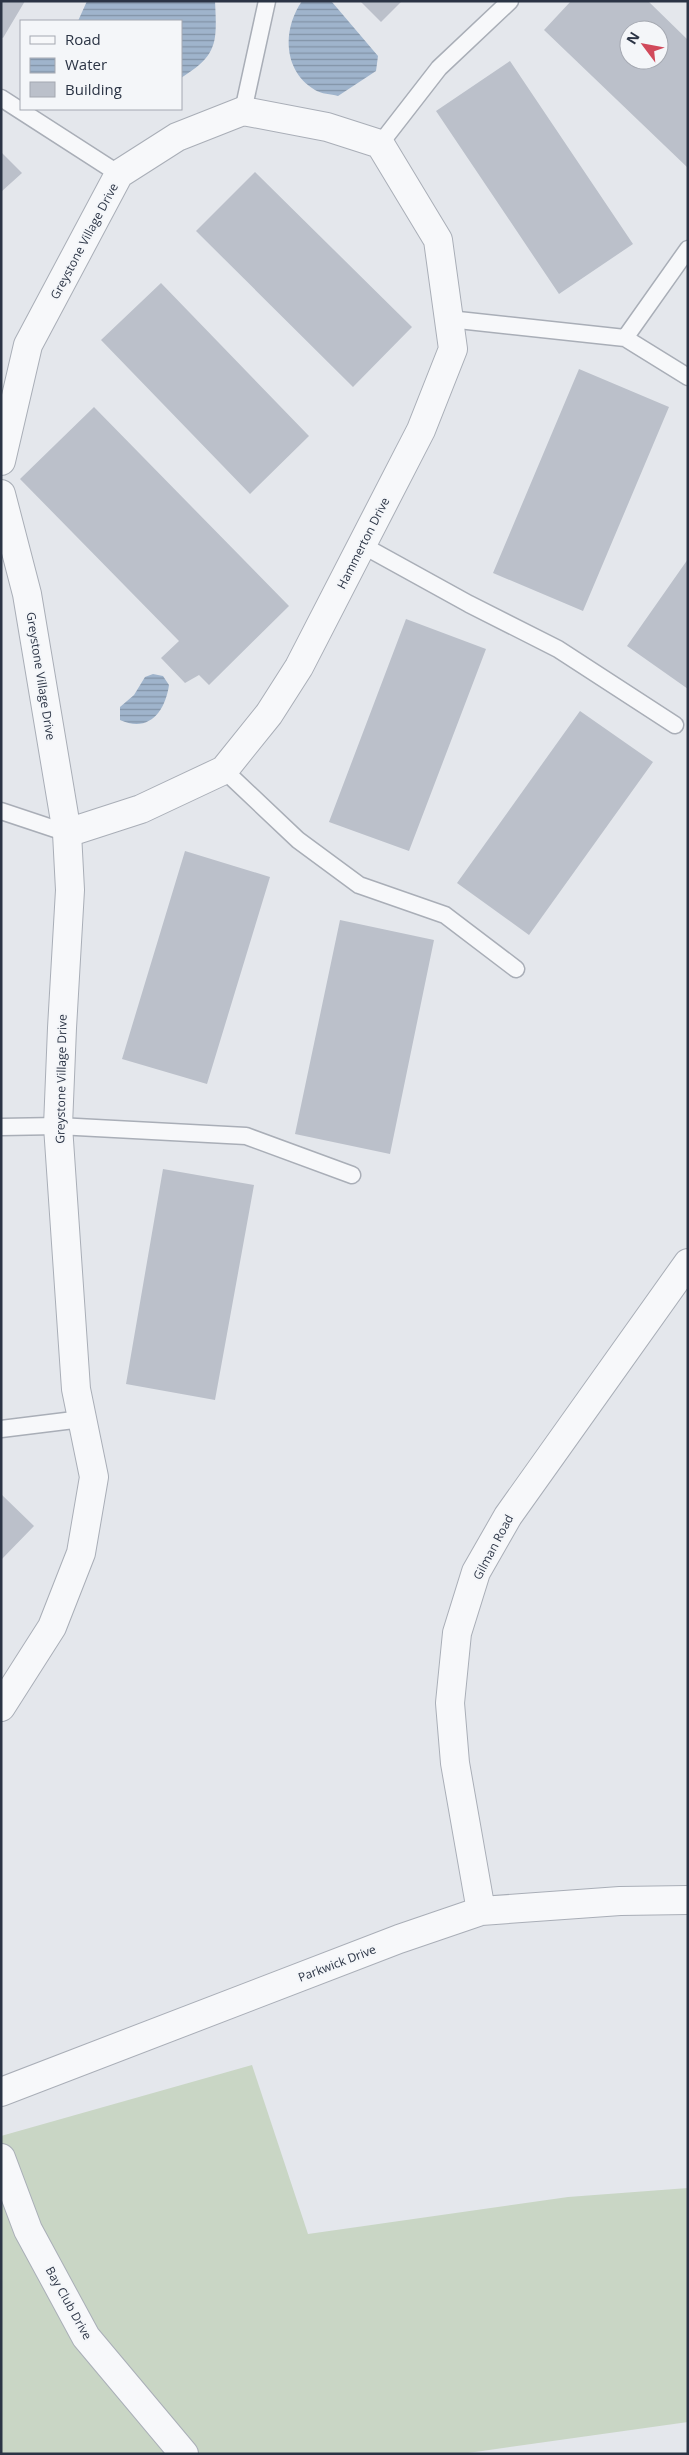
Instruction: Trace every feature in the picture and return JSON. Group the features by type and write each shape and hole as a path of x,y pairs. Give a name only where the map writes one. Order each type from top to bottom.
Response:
{"street":[{"path":"243,111 327,127 380,144"},
{"name":"Greystone Village Drive","path":"1,461 28,345 119,174 177,137 243,111"},
{"name":"Hammerton Drive","path":"67,832 141,809 224,770 269,714 299,667 422,430 453,349 438,240 380,144"},
{"name":"Greystone Village Drive","path":"1,494 27,594 67,832 70,890 58,1126 76,1389 94,1477 81,1554 52,1627 1,1707"},
{"name":"Gilman Road","path":"482,1911 456,1763 450,1703 457,1633 476,1572 508,1516 688,1263"},
{"name":"Parkwick Drive","path":"1,2092 389,1943 482,1911 620,1901 688,1900"},
{"name":"Bay Club Drive","path":"1,2158 28,2230 86,2337 184,2454"}],"lane":[{"path":"243,111 267,1"},
{"path":"380,144 439,68 510,1"},
{"path":"1,98 119,174"},
{"path":"625,338 688,248"},
{"path":"449,319 625,338 688,377"},
{"path":"362,545 469,604 558,648 675,725"},
{"path":"224,770 298,840 359,885 445,915 516,969"},
{"path":"1,811 67,832"},
{"path":"1,1127 58,1126 246,1136 352,1175"},
{"path":"1,1429 82,1419"}],"green space":[{"path":"252,2065 308,2234 568,2197 688,2188 688,2422 461,2454 1,2454 1,2136"}],"water":[{"path":"87,1 215,1 216,28 213,47 209,55 202,62 182,77 182,20 78,20"},
{"path":"302,1 332,2 378,56 376,71 338,96 317,91 304,82 292,61 289,49 291,24"},
{"path":"153,674 163,676 169,685 164,704 154,718 139,724 120,720 120,707 134,695 145,677"}],"building":[{"path":"1,1 25,1 3,38 1,37"},
{"path":"360,1 402,1 381,22"},
{"path":"571,1 648,1 667,20 619,20 619,70 669,70 669,21 688,40 688,168 544,30"},
{"path":"510,61 633,244 559,294 436,111"},
{"path":"1,152 22,173 1,192"},
{"path":"255,172 412,327 353,387 196,231"},
{"path":"161,283 309,436 250,494 101,340"},
{"path":"579,369 669,407 583,611 493,573"},
{"path":"94,407 289,606 209,685 199,675 185,683 161,658 179,641 20,479"},
{"path":"688,559 688,689 627,646"},
{"path":"406,619 486,649 409,851 329,822"},
{"path":"580,711 653,762 529,935 457,883"},
{"path":"185,851 270,877 207,1084 122,1059"},
{"path":"340,920 434,940 390,1154 295,1134"},
{"path":"163,1169 254,1185 215,1400 126,1384"},
{"path":"1,1494 34,1526 1,1560"}]}
